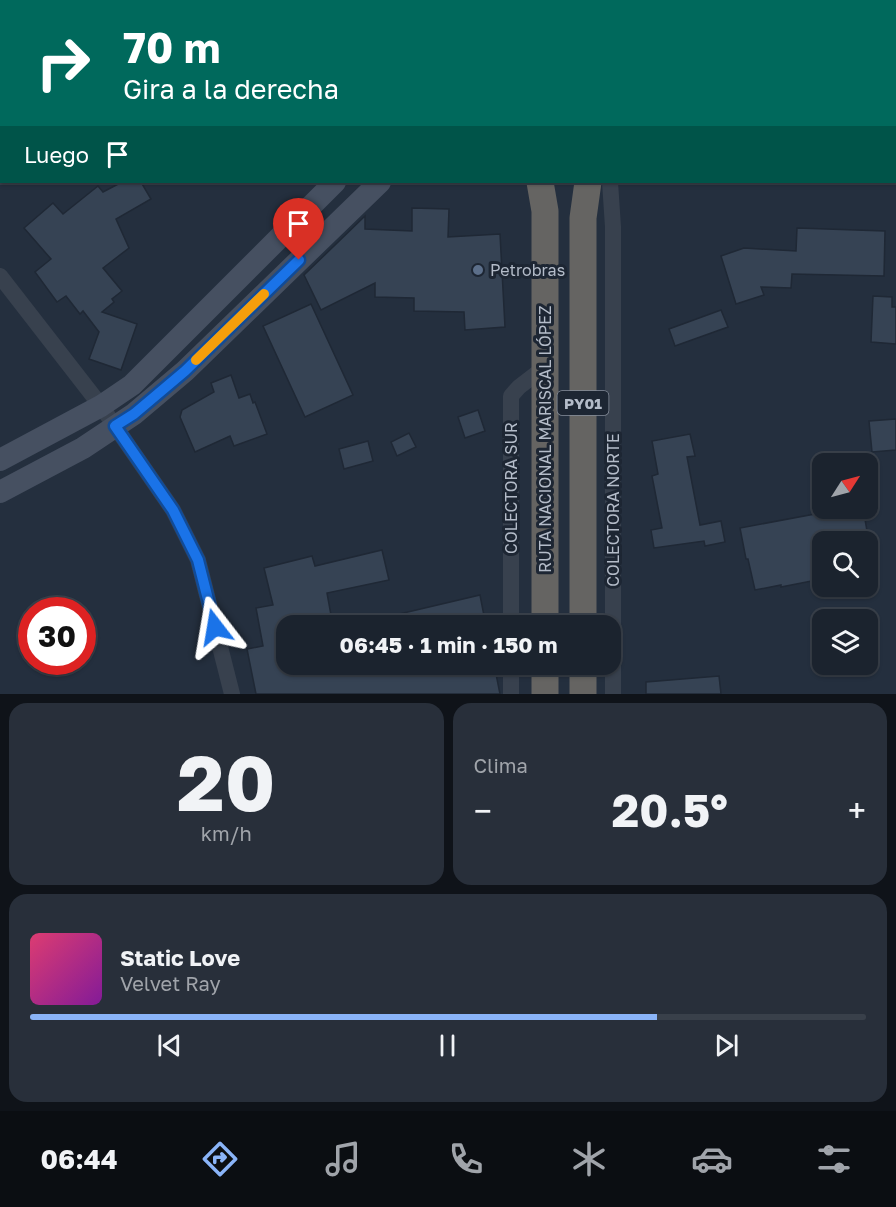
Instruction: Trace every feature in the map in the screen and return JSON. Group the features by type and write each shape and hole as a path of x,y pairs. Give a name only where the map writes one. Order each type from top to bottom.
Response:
{"highway":[{"name":"RUTA NACIONAL MARISCAL LÓPEZ","path":"540,183 545,211 545,615"},
{"name":"PY01","path":"583,615 583,218 588,183"},
{"path":"545,675 545,694"},
{"path":"583,675 583,694"}],"main road":[{"path":"0,460 101,406 132,385 334,183"},
{"path":"0,492 83,448 134,414 185,371 379,183"}],"street":[{"name":"COLECTORA NORTE","path":"610,183 613,227 613,694"},
{"path":"0,276 101,406 173,510 198,560 232,694"},
{"name":"COLECTORA SUR","path":"511,615 511,396 545,367"},
{"path":"511,675 511,694"}],"building":[{"path":"120,183 142,183 151,199 116,219 129,248 103,268 122,291 102,312 137,324 121,370 89,359 99,332 83,311 80,314 66,296 57,302 35,272 51,259 24,228 53,203 63,214 98,186 103,192"},
{"path":"412,208 449,209 448,237 500,234 505,327 465,330 464,312 414,311 414,298 375,297 375,283 321,310 304,275 365,216 365,229 412,231"},
{"path":"797,228 885,231 884,276 792,274 791,288 761,287 764,295 736,304 721,256 744,248 796,251"},
{"path":"873,296 892,297 892,307 896,307 896,344 871,342"},
{"path":"311,304 353,395 305,417 263,326"},
{"path":"721,310 728,327 675,346 669,329"},
{"path":"231,375 239,398 250,394 253,403 255,402 267,434 234,446 230,436 195,452 180,417 182,410 214,392 211,383"},
{"path":"478,410 485,431 465,438 458,417"},
{"path":"896,419 896,450 872,452 869,421"},
{"path":"409,433 416,447 397,456 391,442"},
{"path":"690,434 695,456 687,457 700,525 721,521 725,542 705,546 704,541 654,548 651,530 662,528 652,476 658,474 652,441"},
{"path":"368,441 373,461 344,469 339,449"},
{"path":"812,515 812,519 865,519 867,531 812,531 812,581 755,590 740,528"},
{"path":"382,550 389,580 327,593 331,615 276,615 276,675 496,675 500,694 256,694 247,649 263,646 256,608 273,605 264,568 312,556 315,566"},
{"path":"480,595 484,615 395,615"},
{"path":"719,676 721,694 646,694 646,682"}],"slow traffic":[{"path":"196,360 264,294"}],"place":[{"name":"Petrobras","path":"478,270"}],"route":[{"path":"215,627 198,560 173,510 115,426 134,414 185,371 299,260"}]}
